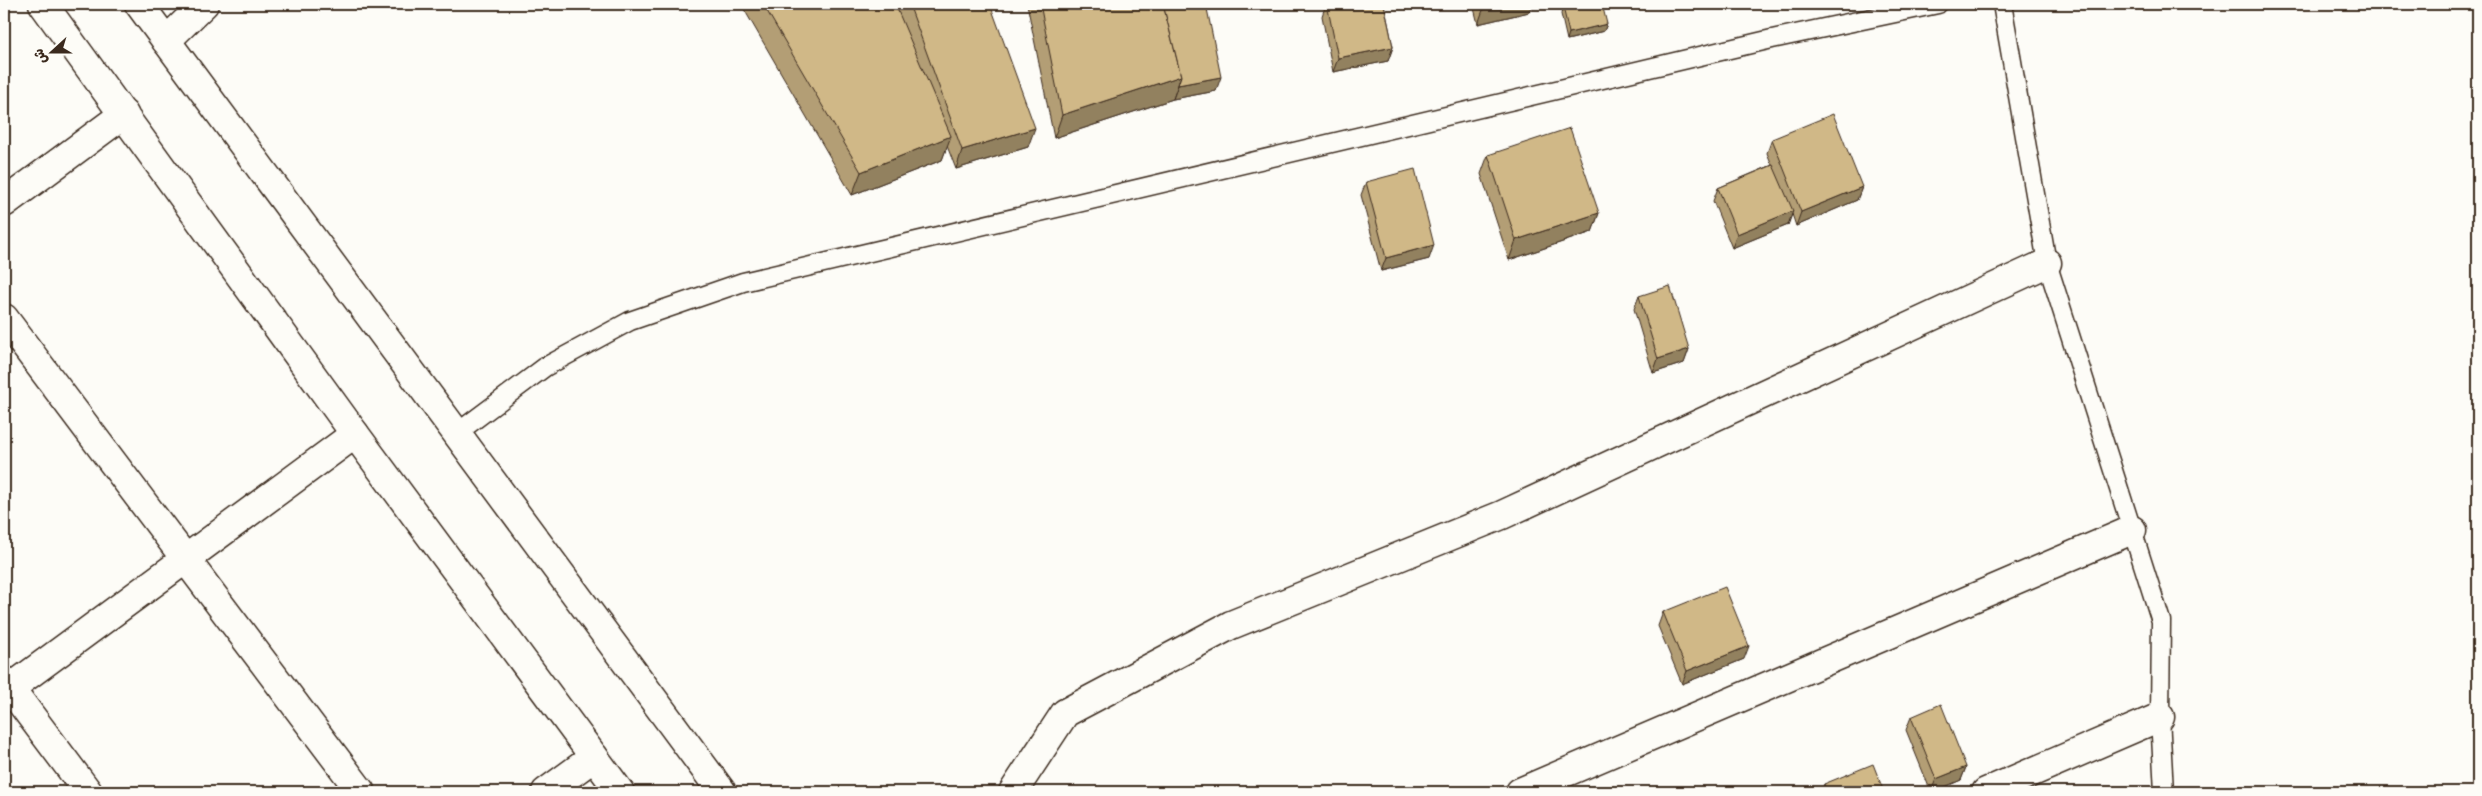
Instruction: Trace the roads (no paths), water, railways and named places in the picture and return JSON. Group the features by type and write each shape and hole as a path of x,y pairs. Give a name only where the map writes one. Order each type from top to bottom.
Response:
{"street":[{"path":"43,4 355,434 620,792"},
{"path":"139,4 722,792"},
{"path":"166,40 204,4"},
{"path":"4,203 124,114"},
{"path":"1013,792 1065,713 1231,625 1502,515 2047,263"},
{"path":"4,318 361,792"},
{"path":"88,792 6,687 355,434"},
{"path":"1520,792 2132,530"},
{"path":"1986,792 2160,717"},
{"path":"546,792 594,758"}],"lane":[{"path":"457,433 545,367 630,321 743,282 1752,44 1938,4"},
{"path":"2002,4 2047,263 2161,621 2160,717 2164,792"}]}
